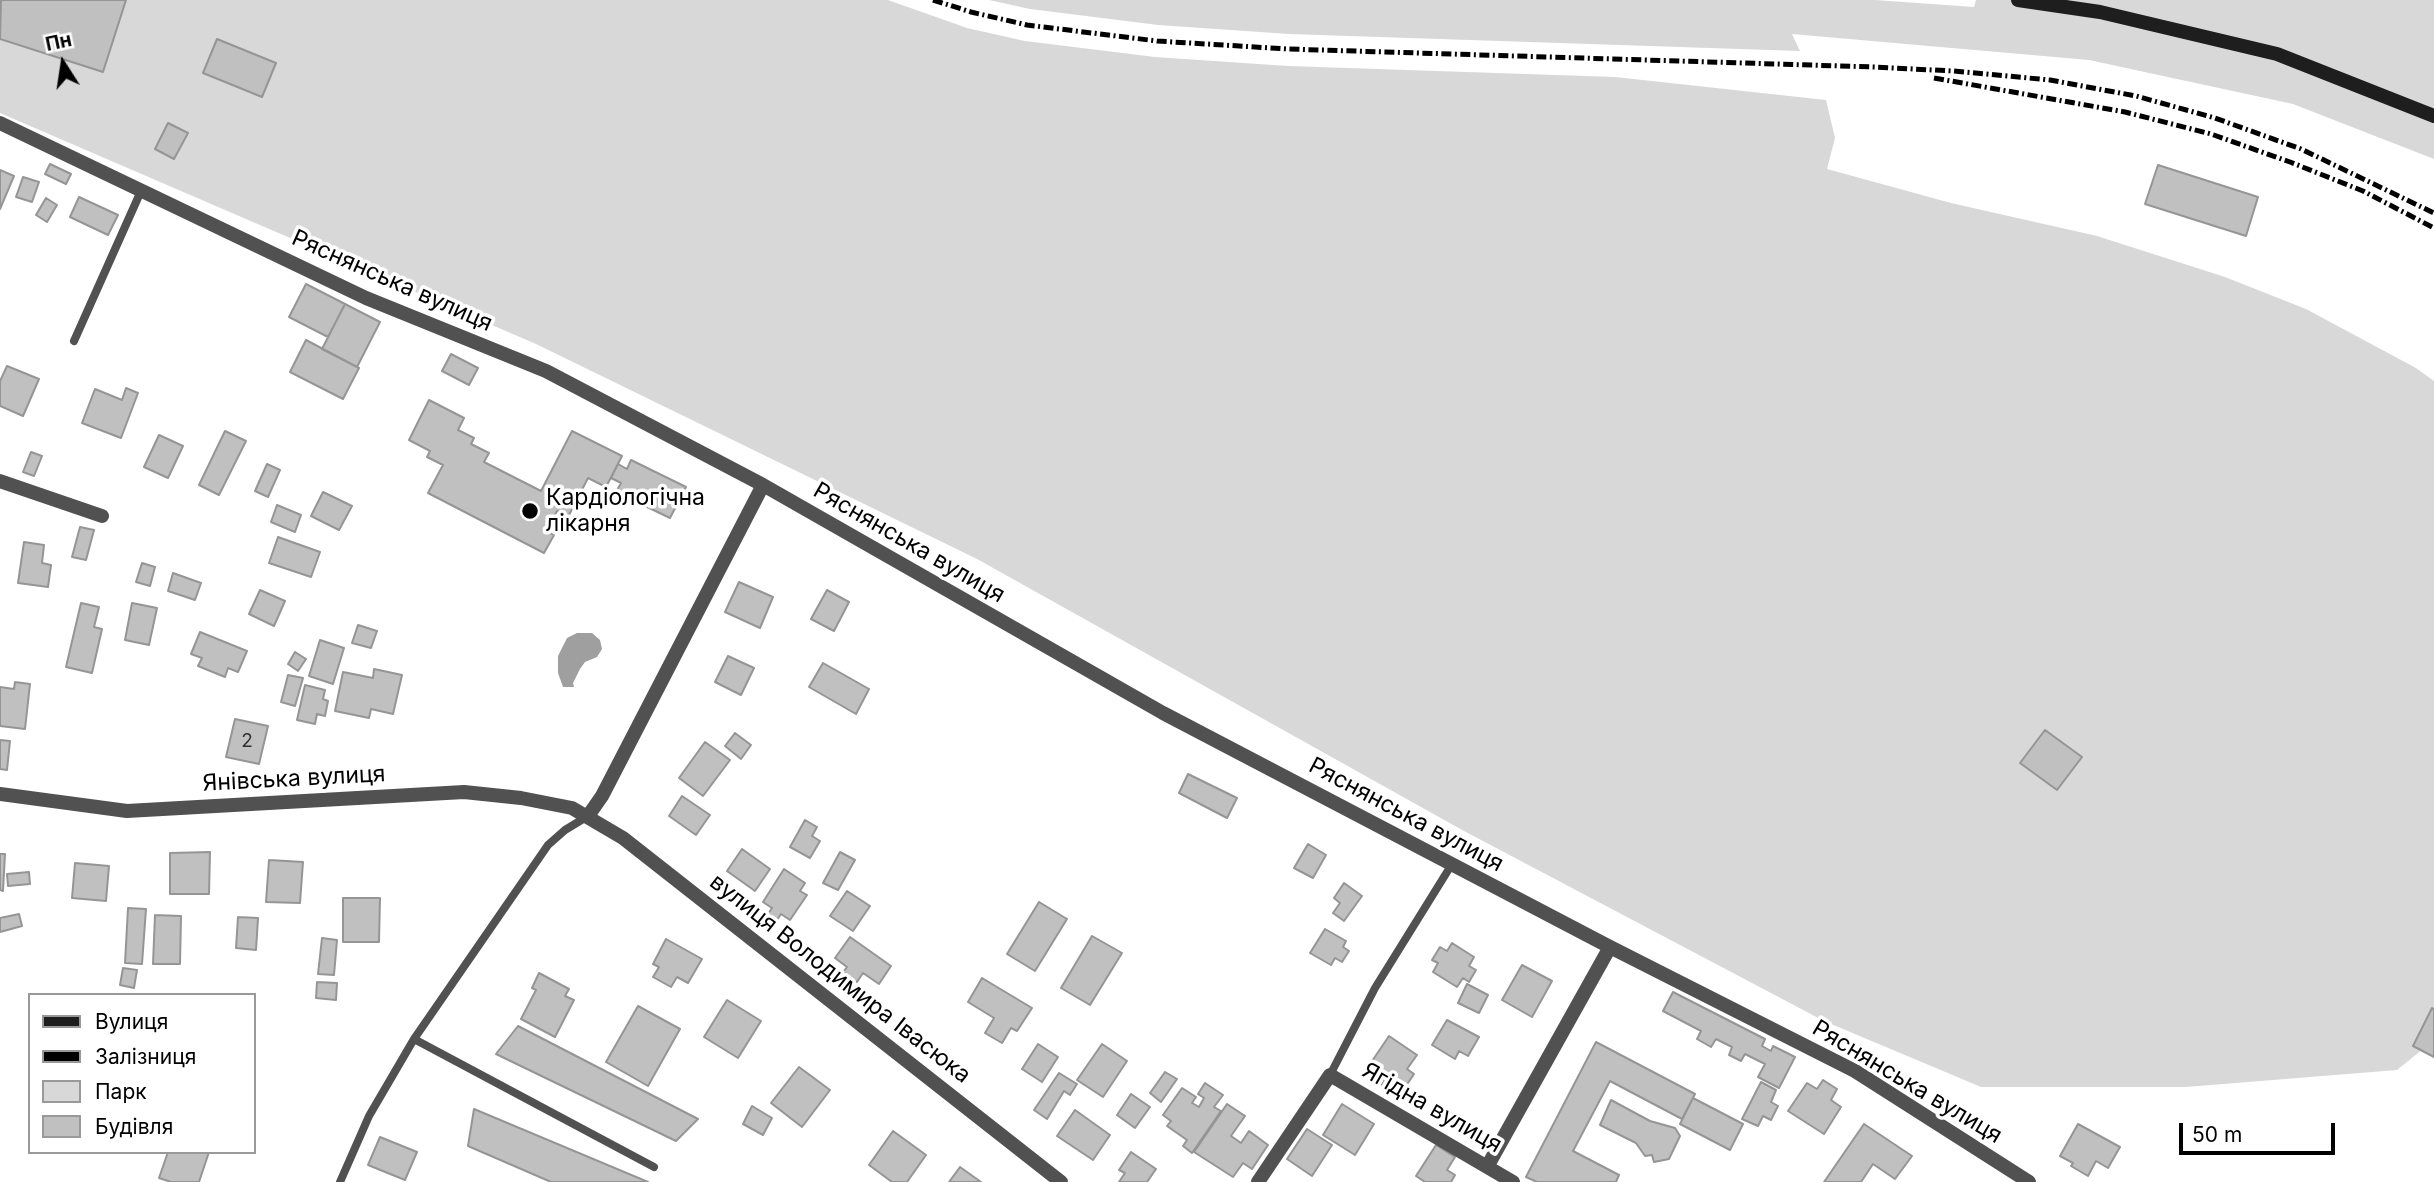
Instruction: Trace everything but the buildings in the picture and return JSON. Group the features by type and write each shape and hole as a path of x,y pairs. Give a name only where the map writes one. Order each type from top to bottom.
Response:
{"main road":[{"path":"2018,0 2100,12 2277,54 2434,116"}],"street":[{"name":"Ряснянська вулиця","path":"0,123 366,298 546,371 763,485 1163,713 1610,947 1855,1071 2029,1182"},
{"path":"0,481 102,516"},
{"path":"588,816 602,796 763,485"},
{"name":"Янівська вулиця","path":"0,794 127,811 464,792 521,798 572,808 588,816"},
{"name":"вулиця Володимира Івасюка","path":"588,816 623,838 1061,1182"},
{"path":"1487,1167 1610,947"},
{"name":"Ягідна вулиця","path":"1258,1182 1330,1074 1513,1182"}],"lane":[{"path":"74,341 141,191"},
{"path":"340,1182 369,1116 414,1039 548,845 565,830 588,816"},
{"path":"1330,1074 1376,988 1452,864"},
{"path":"414,1039 654,1167"}],"green space":[{"path":"0,0 888,0 967,28 1025,41 1155,57 1288,66 1615,77 1826,100 1835,138 1827,169 1951,203 2097,236 2225,277 2306,309 2416,368 2434,381 2434,1040 2397,1070 2186,1087 1981,1087 1824,1021 1464,831 977,559 536,344 0,113"},
{"path":"989,0 1875,0 1974,7 1976,0 2434,0 2434,159 2293,104 2089,60 1792,34 1800,51 1289,34 1158,25 1030,9"}],"shaded area":[{"path":"577,633 592,633 600,640 602,649 597,657 585,662 573,683 574,687 563,687 558,673 558,656 567,638"}],"railway":[{"path":"933,0 1027,25 1157,41 1288,49 1874,67 2050,80 2136,96 2215,118 2301,149 2434,213"},
{"path":"1934,78 2125,112 2211,134 2363,191 2434,228"}],"place":[{"name":"Кардіологічна лікарня","path":"530,511"}]}
